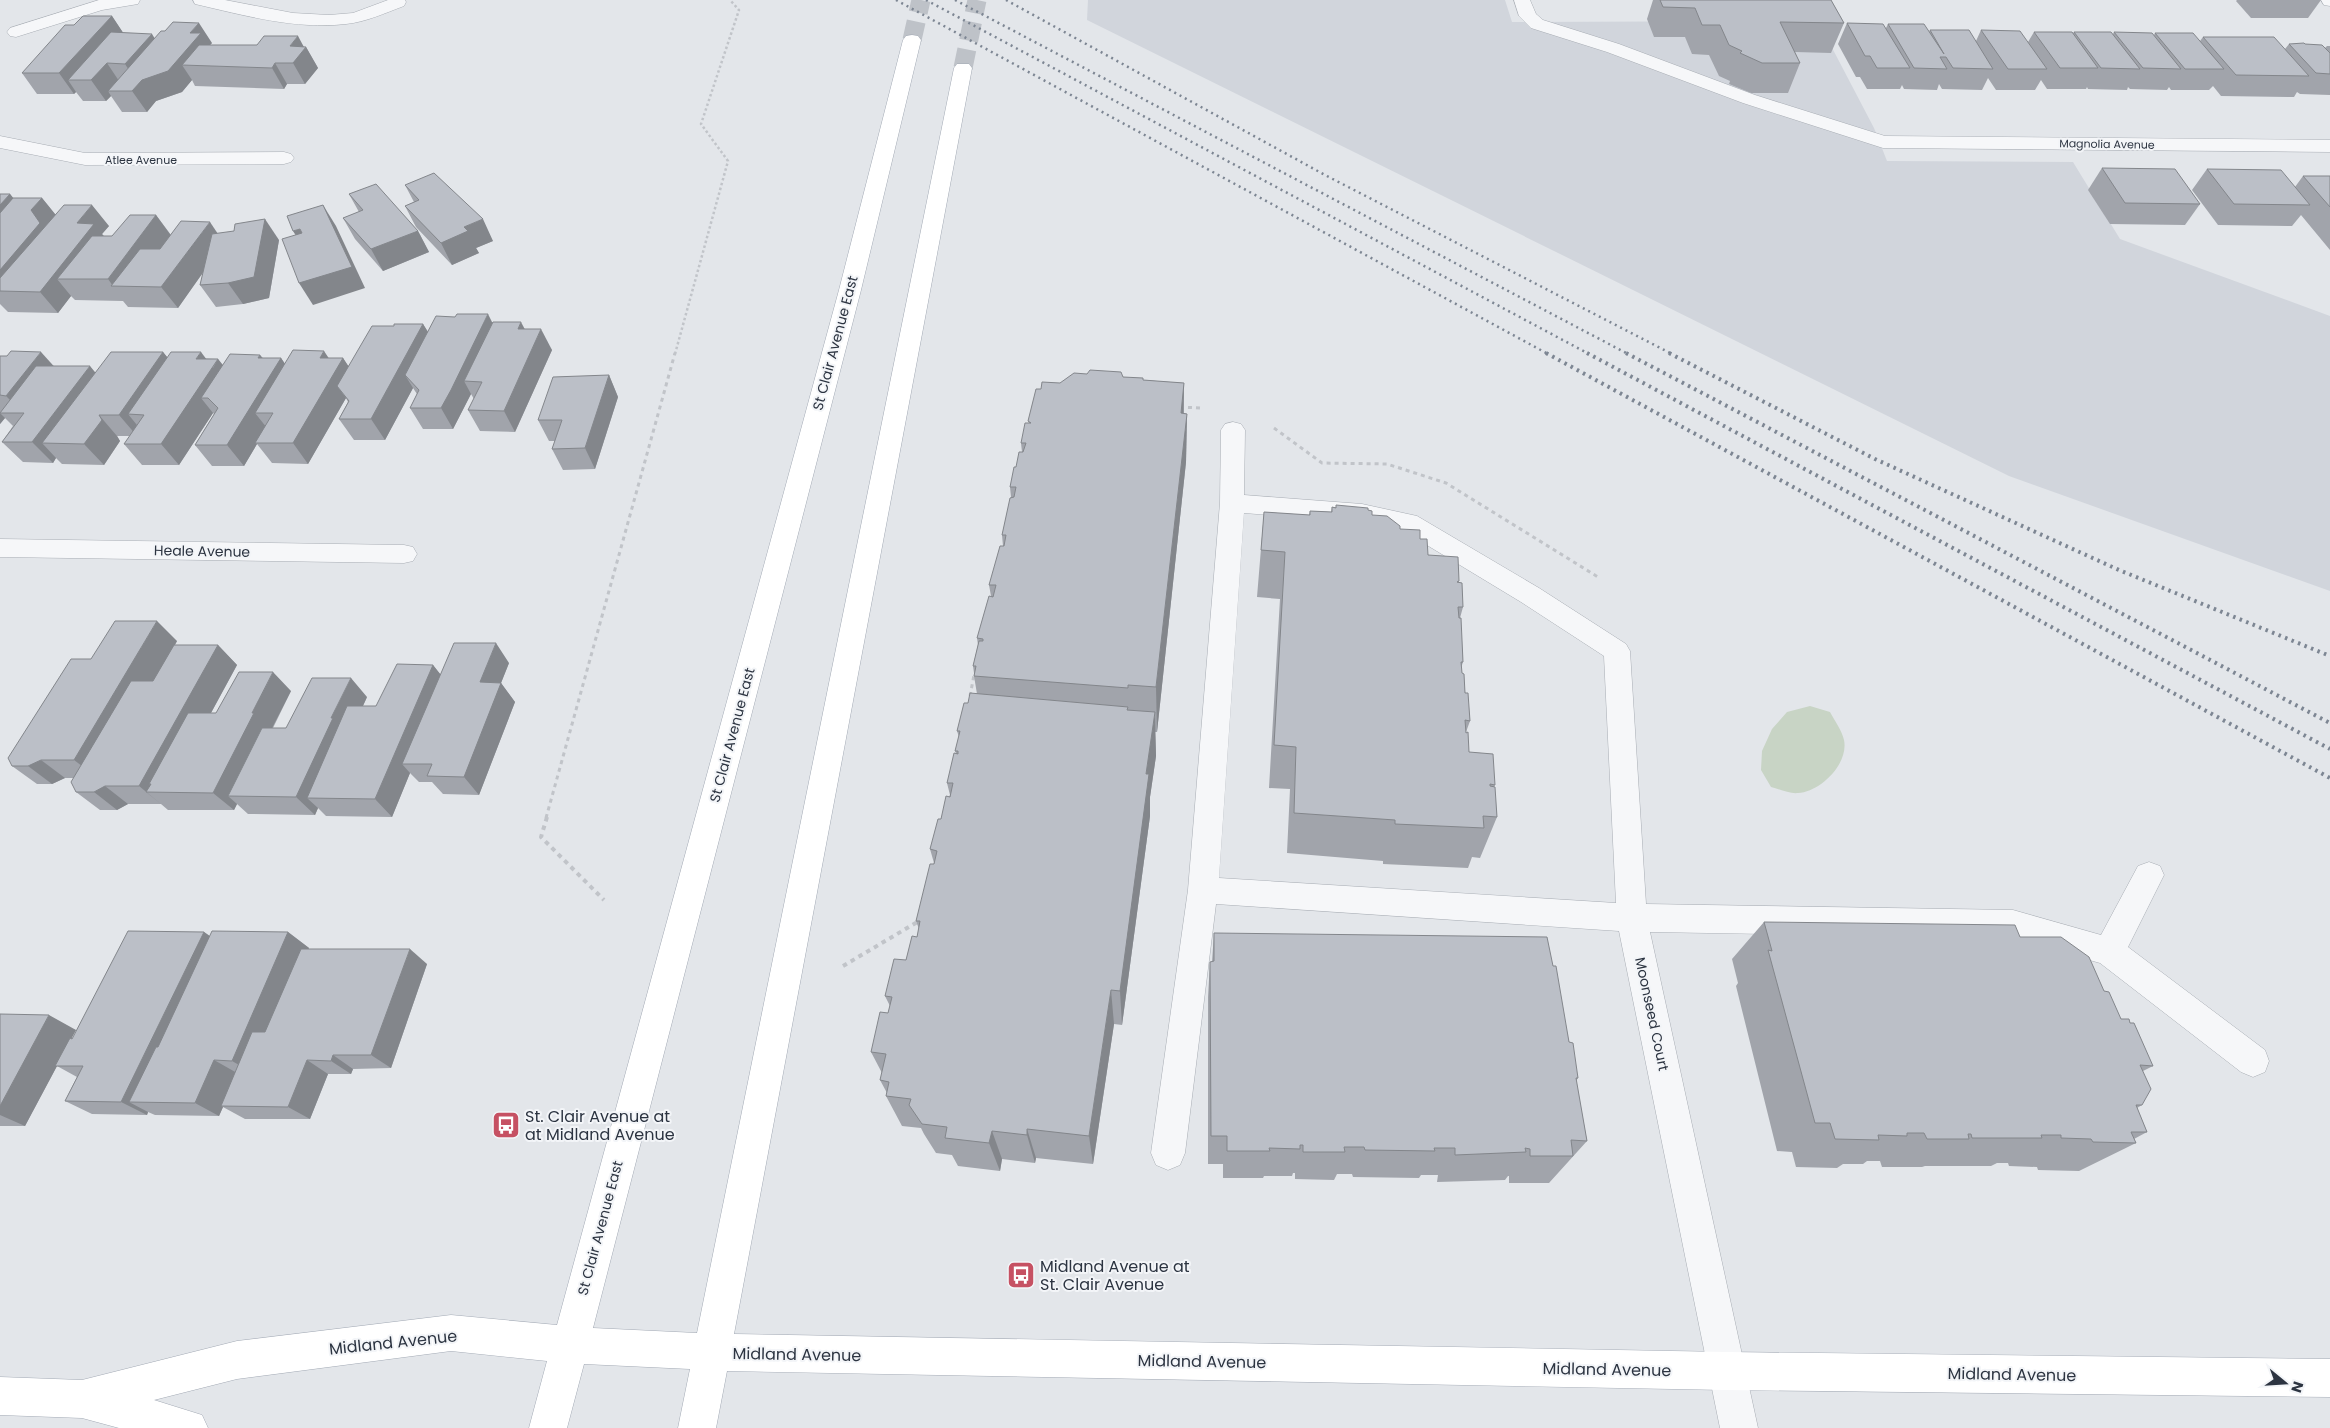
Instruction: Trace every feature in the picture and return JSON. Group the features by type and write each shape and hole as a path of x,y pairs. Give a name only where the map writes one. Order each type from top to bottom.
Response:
{"main road":[{"name":"St Clair Avenue East","path":"548,1428 850,290 912,40"},
{"path":"697,1428 963,68"},
{"name":"Midland Avenue","path":"82,1399 237,1360 451,1333 570,1345 713,1352 1726,1371 2330,1378"},
{"name":"Midland Avenue","path":"0,1396 82,1399 190,1428"}],"street":[{"path":"0,40 70,0"},
{"path":"16,32 99,6 132,0"},
{"path":"201,0 285,16 328,20 348,19 398,2"},
{"name":"Magnolia Avenue","path":"1522,0 1528,16 1537,24 1614,48 1749,99 1883,142 2330,146"},
{"name":"Atlee Avenue","path":"0,142 85,159 284,158"},
{"path":"1168,1153 1203,890 1232,504 1233,430"},
{"name":"Moonseed Court","path":"1232,504 1362,513 1408,522 1530,595 1617,651 1632,918 1739,1428"},
{"name":"Heale Avenue","path":"0,548 404,554"},
{"path":"2109,951 2149,874"},
{"path":"1203,890 1632,918 2013,924 2109,951 2253,1061"}],"path":[{"path":"604,900 541,837 728,161 701,124 740,10 730,0"},
{"path":"1174,406 1204,408"},
{"path":"1266,423 1322,463 1388,464 1446,483 1598,577"},
{"path":"969,698 976,669"},
{"path":"843,966 920,921 922,911"}],"shaded area":[{"path":"1088,0 1505,0 1512,22 1818,21 1874,128 1887,161 2073,162 2120,239 2330,316 2330,591 2009,476 1087,20"}],"green space":[{"path":"1810,706 1830,712 1844,740 1842,758 1831,775 1815,788 1792,793 1771,787 1761,770 1762,751 1772,729 1787,712"}],"building":[{"path":"1660,0 1831,0 1844,23 1780,22 1800,63 1762,63 1740,53 1742,51 1729,45 1720,25 1702,25 1695,8 1663,7"},
{"path":"83,16 112,16 59,73 22,73 65,25 74,25"},
{"path":"173,22 199,23 190,33 201,33 168,71 142,80 132,91 108,91 161,31 165,31"},
{"path":"1847,23 1883,24 1910,68 1877,68 1870,56 1865,56"},
{"path":"1888,24 1924,24 1944,54 1930,30 1969,30 1993,69 1953,68 1946,57 1940,57 1947,69 1914,68"},
{"path":"1981,30 2020,31 2047,69 2008,69"},
{"path":"111,32 152,34 125,64 107,63 91,80 68,80"},
{"path":"2034,32 2072,32 2098,68 2060,68"},
{"path":"2074,32 2111,32 2140,69 2101,68"},
{"path":"2114,32 2152,33 2181,69 2143,68"},
{"path":"2155,33 2193,33 2224,69 2185,69"},
{"path":"264,36 298,36 290,46 306,47 293,63 275,63 272,68 182,65 199,45 257,45"},
{"path":"2203,37 2274,37 2309,76 2236,75"},
{"path":"2289,44 2322,45 2330,53 2330,74 2316,73"},
{"path":"2102,168 2175,169 2200,204 2125,203"},
{"path":"2207,169 2281,170 2310,205 2234,204"},
{"path":"434,173 483,219 464,227 468,231 441,243 405,206 419,200 405,185"},
{"path":"2303,176 2330,176 2330,207"},
{"path":"376,184 418,231 371,249 343,218 363,210 349,194"},
{"path":"0,194 10,194 0,205"},
{"path":"13,198 42,198 31,210 40,223 0,270 0,213"},
{"path":"64,205 92,205 77,223 94,224 40,292 0,291 0,278"},
{"path":"323,205 352,267 299,283 282,239 302,233 300,229 293,231 287,216"},
{"path":"130,215 156,215 108,279 57,279 92,236 112,236"},
{"path":"265,219 254,277 228,283 200,285 212,234 234,231 235,224"},
{"path":"181,221 210,222 161,287 111,286 140,249 160,249"},
{"path":"457,314 488,314 441,408 410,408 419,390 405,375 436,316 455,317"},
{"path":"493,322 521,322 518,329 541,329 504,411 468,410 482,382 464,381"},
{"path":"394,324 423,324 371,419 339,419 349,401 337,386 372,326 394,326"},
{"path":"293,350 324,351 320,358 343,358 293,443 255,443 273,413 255,413"},
{"path":"11,351 41,352 6,396 0,395 0,356 7,356"},
{"path":"111,352 163,352 119,415 99,415 102,420 84,444 42,443"},
{"path":"171,352 201,352 196,359 218,359 161,444 124,444 144,415 128,414"},
{"path":"230,354 260,355 258,358 281,358 227,445 195,445 218,408 208,398 201,398"},
{"path":"36,366 90,366 32,442 2,442 24,413 0,413"},
{"path":"1090,370 1121,372 1123,377 1143,378 1143,380 1184,383 1181,413 1187,414 1156,687 1128,685 1128,688 974,676 976,666 973,666 979,641 983,641 983,639 977,638 989,596 993,597 996,585 989,585 1000,546 1004,546 1006,535 1002,535 1010,498 1014,497 1016,487 1010,487 1014,467 1016,467 1019,452 1023,452 1026,443 1021,443 1025,423 1031,423 1028,421 1036,389 1041,389 1042,382 1060,383 1074,373 1087,374"},
{"path":"609,375 585,448 552,449 562,420 538,420 553,377"},
{"path":"1336,505 1368,508 1368,510 1372,511 1372,515 1387,516 1400,526 1400,529 1420,530 1420,539 1427,539 1428,555 1458,557 1459,581 1457,582 1462,583 1463,607 1458,607 1459,618 1461,618 1463,662 1461,662 1465,693 1468,693 1470,721 1465,720 1469,752 1493,754 1495,785 1490,784 1490,786 1495,787 1497,817 1483,816 1484,828 1395,824 1395,820 1294,813 1296,747 1274,745 1285,552 1261,550 1264,512 1310,515 1310,511 1332,512 1332,507 1336,508"},
{"path":"115,621 157,621 74,760 41,760 28,766 12,766 8,758 71,659 91,659"},
{"path":"454,643 496,643 480,682 501,683 464,777 427,776 432,764 402,764"},
{"path":"174,645 218,645 139,786 105,786 94,792 76,792 71,782 131,681 153,681"},
{"path":"397,664 433,665 375,799 307,798 347,706 376,706"},
{"path":"239,672 273,672 213,793 146,792 188,713 216,713"},
{"path":"312,678 351,678 296,797 228,796 262,728 286,728"},
{"path":"970,693 1128,707 1127,710 1155,712 1146,774 1149,774 1120,991 1111,990 1089,1136 1027,1129 1027,1135 992,1131 989,1143 945,1138 947,1127 922,1124 909,1105 911,1099 886,1096 889,1082 880,1080 886,1054 871,1052 880,1012 888,1013 892,997 885,996 894,959 906,960 912,936 917,937 920,921 916,921 930,864 934,864 937,851 930,849 938,819 941,819 946,796 950,797 953,783 947,783 954,753 958,754 958,751 955,751 960,731 957,731 964,703 968,703"},
{"path":"1764,922 2015,925 2020,937 2061,937 2089,957 2104,991 2109,992 2121,1019 2129,1019 2130,1023 2134,1023 2153,1066 2140,1065 2151,1089 2142,1105 2136,1105 2147,1132 2131,1132 2136,1143 2093,1142 2091,1139 2061,1138 2061,1135 2041,1135 2042,1138 1972,1138 1971,1134 1968,1134 1969,1139 1927,1139 1924,1133 1907,1133 1907,1136 1878,1135 1879,1140 1835,1139 1830,1123 1815,1123 1768,950 1772,951"},
{"path":"128,931 204,932 121,1102 65,1101 83,1066 55,1066 70,1038 72,1039"},
{"path":"212,931 288,932 232,1061 214,1060 195,1103 129,1102 156,1047 158,1047"},
{"path":"1214,933 1547,937 1553,966 1556,966 1569,1042 1573,1043 1578,1078 1576,1078 1587,1141 1571,1140 1573,1156 1530,1156 1530,1149 1525,1148 1526,1152 1455,1155 1455,1148 1434,1148 1435,1151 1365,1150 1364,1147 1344,1147 1345,1152 1303,1152 1303,1145 1300,1145 1300,1149 1269,1148 1270,1151 1227,1151 1227,1136 1211,1136 1210,962 1214,961"},
{"path":"301,949 410,949 371,1055 333,1055 331,1061 307,1060 288,1107 221,1106 252,1032 265,1032"},
{"path":"0,1014 49,1015 0,1106"}],"tunnel":[{"path":"912,40 921,0"},
{"path":"963,68 977,0"}],"railway":[{"path":"896,0 1548,354"},
{"path":"926,0 1589,354"},
{"path":"955,0 1628,354"},
{"path":"1006,0 1325,175 1672,354"},
{"path":"1546,353 2330,778"},
{"path":"1587,353 2330,749"},
{"path":"1626,353 2330,723"},
{"path":"1669,353 1875,459 2119,570 2330,656"}],"place":[{"name":"St. Clair Avenue at at Midland Avenue","path":"506,1125"},
{"name":"Midland Avenue at St. Clair Avenue","path":"1021,1275"}]}
